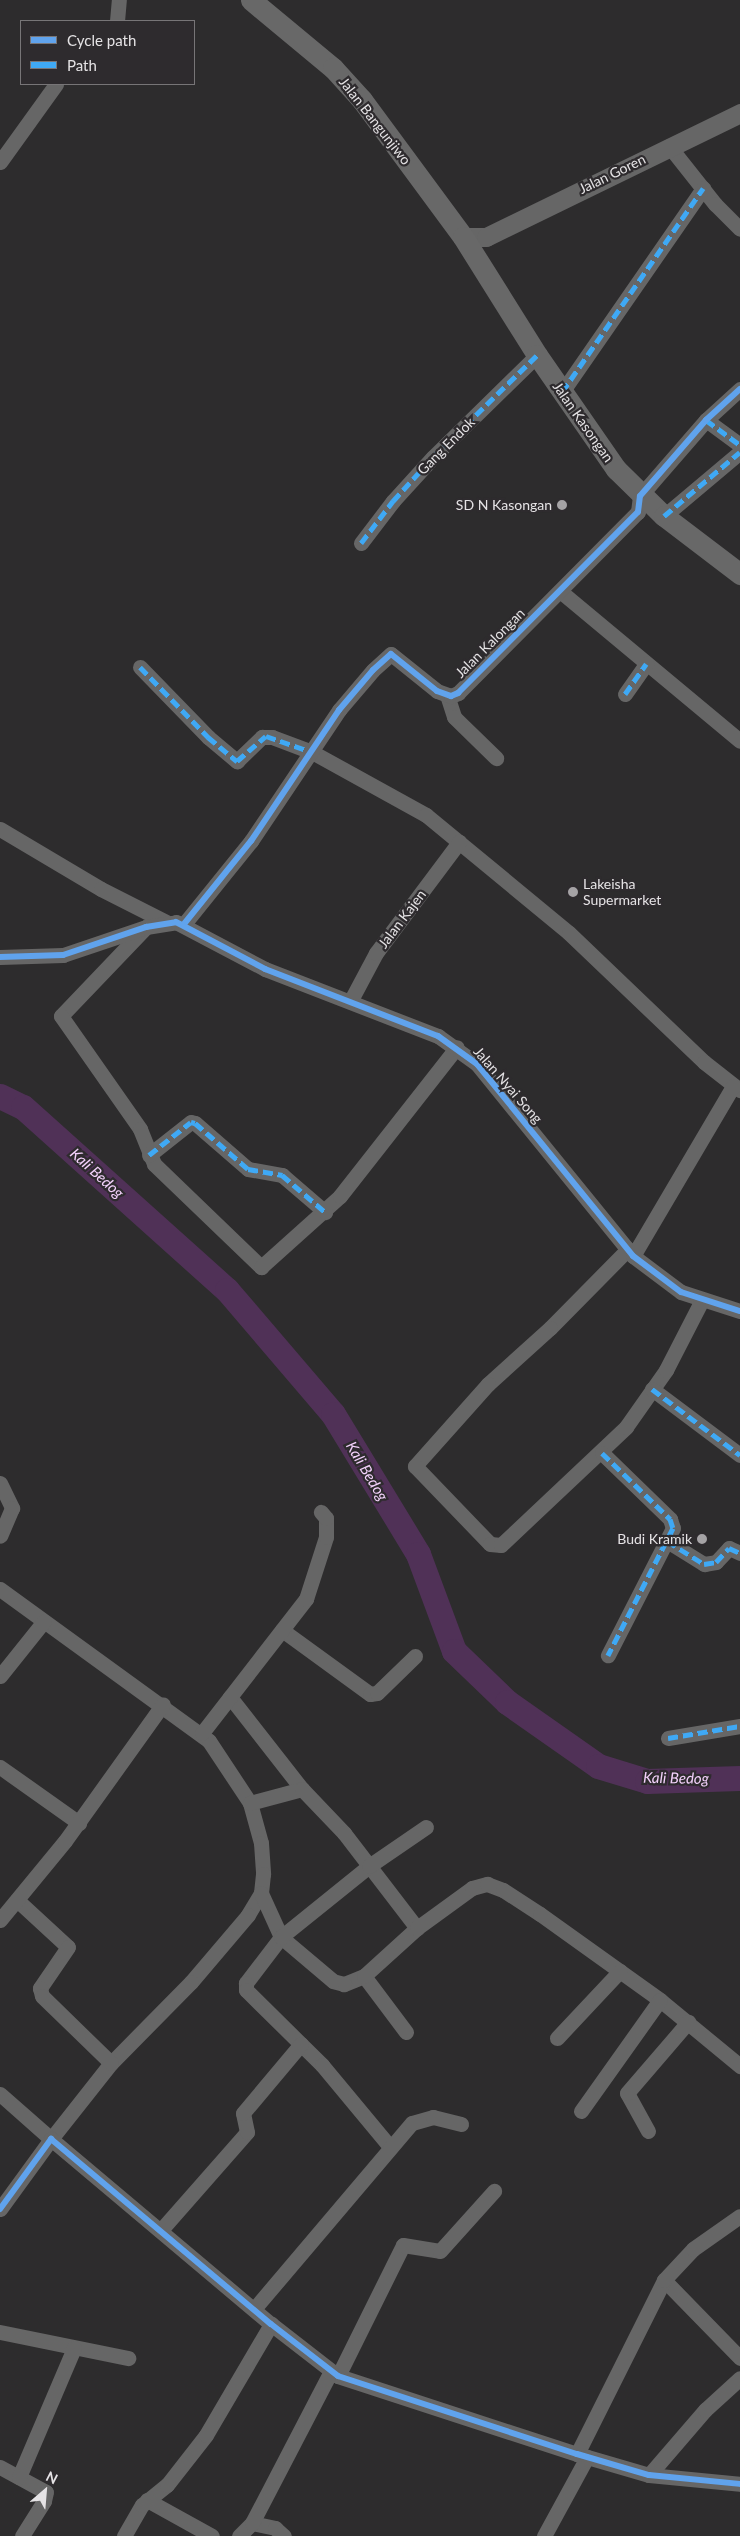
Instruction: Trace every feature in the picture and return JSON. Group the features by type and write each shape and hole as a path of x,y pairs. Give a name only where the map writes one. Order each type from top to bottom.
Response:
{"main road":[{"name":"Jalan Bangunjiwo","path":"251,0 351,87 463,237"},
{"name":"Jalan Kasongan","path":"463,237 537,355 604,455 640,496 740,574"}],"street":[{"path":"117,20 120,0"},
{"path":"0,162 55,85"},
{"name":"Jalan Goren","path":"463,237 486,237 740,113"},
{"path":"669,146 703,188 740,228"},
{"path":"562,392 703,188"},
{"path":"476,256 486,237"},
{"name":"Gang Endok","path":"361,543 393,501 433,457 537,355"},
{"path":"640,496 706,420 740,389"},
{"path":"706,420 740,445"},
{"path":"664,516 740,452"},
{"name":"Jalan Kalongan","path":"447,695 458,693 638,512 640,496"},
{"path":"560,591 740,742"},
{"path":"0,957 63,955 146,927 166,922 184,924 251,841 356,688 390,654 447,695 454,717 496,758"},
{"path":"625,694 646,664"},
{"path":"140,667 208,737 237,760 266,736 312,752 407,802 459,842 569,933 736,1088 631,1253 488,1384 415,1466 490,1544 498,1546 602,1452 626,1427 652,1389 702,1300"},
{"path":"0,829 102,889 166,922"},
{"name":"Jalan Kajen","path":"351,1000 376,953 459,842"},
{"name":"Jalan Nyai Song","path":"184,924 207,940 265,968 420,1028 457,1047 487,1076 631,1253 669,1285 702,1300 740,1311"},
{"path":"146,927 61,1016 140,1129 154,1164 206,1216 261,1266 325,1212 413,1105 457,1047"},
{"path":"149,1155 191,1122 195,1123 248,1168 282,1175 325,1212"},
{"path":"652,1389 721,1438 740,1455"},
{"path":"602,1452 670,1519 673,1528 608,1656"},
{"path":"0,1483 12,1508 0,1536"},
{"path":"202,1733 306,1600 316,1575 327,1530 326,1518 321,1512"},
{"path":"667,1541 704,1564 716,1562 729,1548 740,1553"},
{"path":"0,1588 202,1733 250,1803 261,1843 261,1894 281,1937 333,1981 344,1984 364,1976 417,1928 472,1888 494,1885 660,2000 740,2066"},
{"path":"0,1676 44,1621"},
{"path":"282,1630 370,1694 377,1693 416,1656"},
{"path":"230,1697 302,1788 344,1833 417,1928"},
{"path":"0,1920 79,1823 163,1704"},
{"path":"668,1738 740,1726"},
{"path":"0,1767 79,1823"},
{"path":"250,1803 302,1788"},
{"path":"390,2147 322,2065 246,1990 246,1983 281,1937 369,1866 426,1827"},
{"path":"0,2210 50,2139 111,2063 191,1982 248,1915 261,1894"},
{"path":"17,1900 68,1947 40,1988 42,1996 111,2063"},
{"path":"557,2038 620,1971"},
{"path":"364,1976 406,2032"},
{"path":"581,2111 660,2000"},
{"path":"648,2131 627,2094 688,2022"},
{"path":"161,2230 247,2132 243,2114 301,2044"},
{"path":"0,2094 50,2139 271,2324 334,2373 582,2456 649,2475 740,2484"},
{"path":"254,2309 412,2123 424,2118 461,2124"},
{"path":"239,2536 252,2523 403,2245 440,2251 494,2191"},
{"path":"544,2536 664,2280 693,2249 740,2216"},
{"path":"664,2280 737,2349"},
{"path":"124,2536 147,2500 167,2485 191,2458 271,2324"},
{"path":"0,2332 128,2358"},
{"path":"19,2477 74,2348"},
{"path":"649,2475 705,2410 740,2378"},
{"path":"0,2467 42,2488 46,2496 22,2536"},
{"path":"147,2500 212,2536"},
{"path":"252,2523 275,2528 284,2536"}],"waterway":[{"name":"Kali Bedog","path":"0,1096 23,1107 227,1290 333,1414 418,1554 454,1651 507,1702 598,1766 647,1781 740,1778"}],"marked path":[{"path":"562,392 703,188"},
{"path":"361,543 393,501 433,457 537,355"},
{"path":"706,420 740,445"},
{"path":"664,516 740,452"},
{"path":"625,694 646,664"},
{"path":"140,667 208,737 237,761 266,736 312,752"},
{"path":"149,1155 191,1122 195,1123 248,1169 282,1175 325,1212"},
{"path":"652,1389 740,1455"},
{"path":"602,1453 670,1519 673,1528 608,1655"},
{"path":"667,1541 704,1564 716,1562 729,1548 740,1553"},
{"path":"668,1738 740,1726"}],"cycle path":[{"path":"184,924 251,841 339,710 373,670 391,654 437,691 451,696 458,693 638,512 640,496 706,420 740,389"},
{"path":"0,957 63,955 146,927 176,922 265,969 438,1036 477,1064 633,1256 681,1292 740,1311"},
{"path":"0,2209 51,2139 271,2324 338,2376 577,2454 649,2475 740,2484"}],"place":[{"name":"SD N Kasongan","path":"562,505"},
{"name":"Lakeisha Supermarket","path":"573,892"},
{"name":"Budi Kramik","path":"702,1539"}]}
